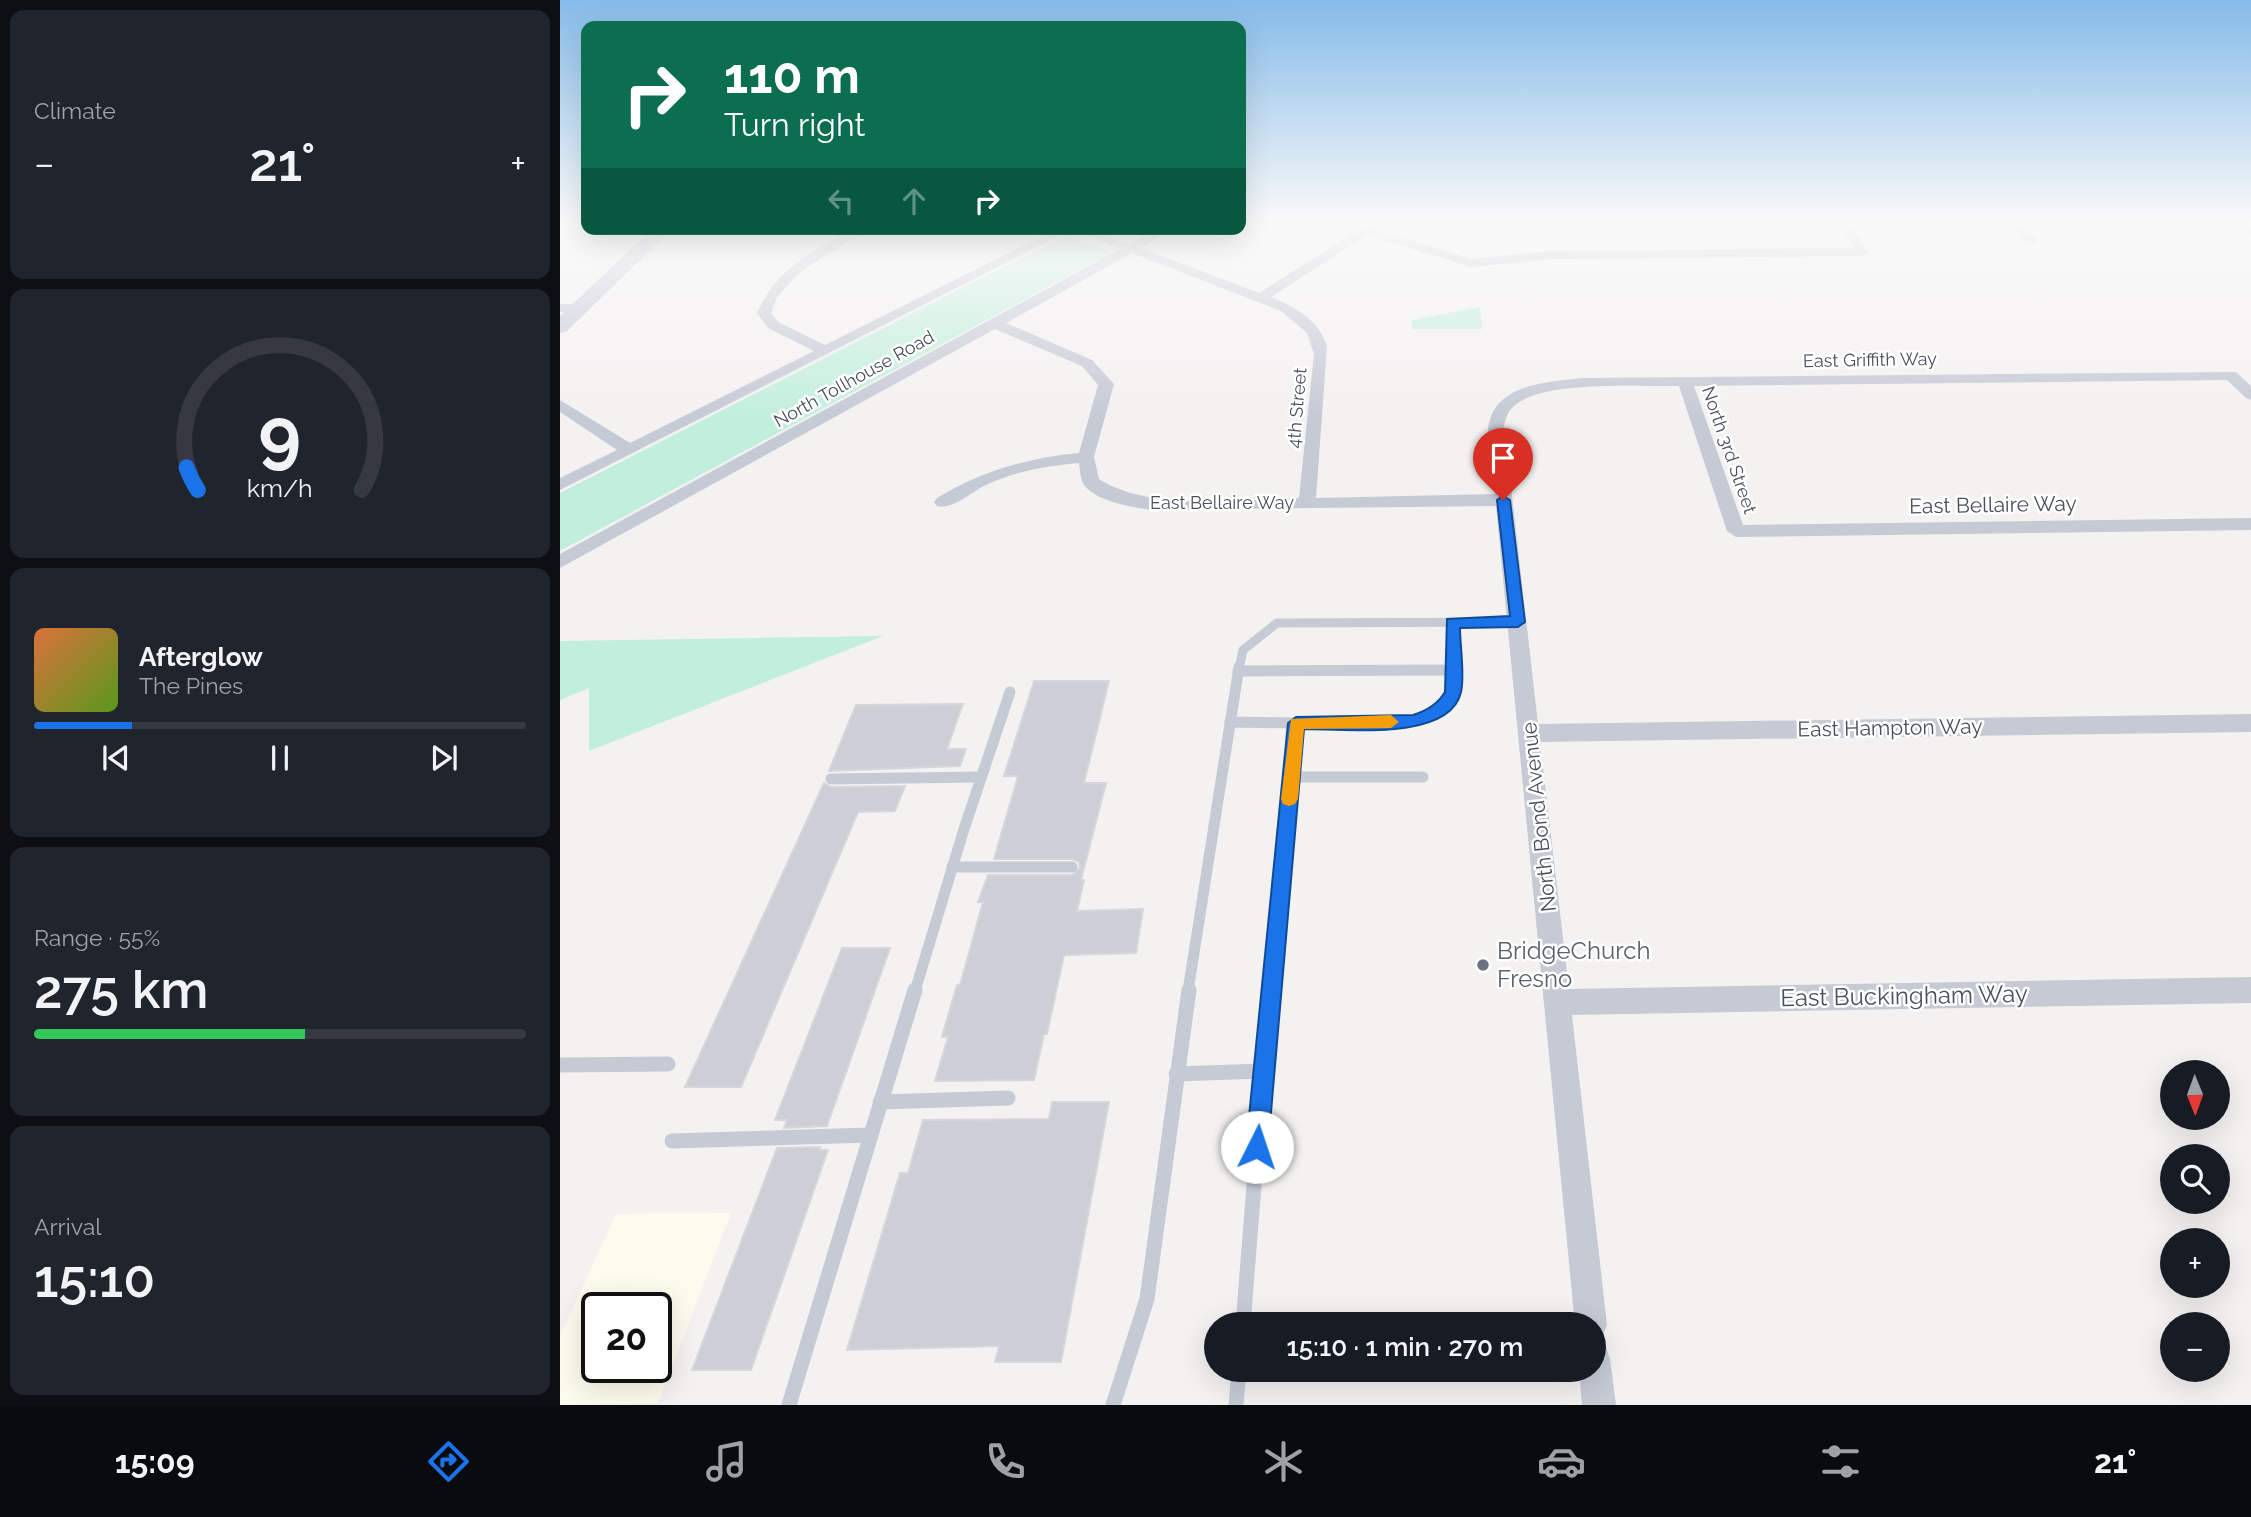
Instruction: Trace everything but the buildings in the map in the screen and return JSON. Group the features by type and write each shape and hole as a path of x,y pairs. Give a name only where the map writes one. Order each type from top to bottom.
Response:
{"street":[{"path":"560,327 603,287"},
{"path":"779,287 768,300 764,313 773,325 826,351"},
{"name":"North Tollhouse Road","path":"560,485 953,287"},
{"name":"North Tollhouse Road","path":"560,562 1063,287"},
{"path":"1228,287 1260,299 1279,287"},
{"name":"4th Street","path":"1260,299 1286,308 1306,321 1320,341 1307,503"},
{"path":"560,308 580,308"},
{"path":"943,502 993,474 1020,466 1086,457 1105,384 1087,363 996,324"},
{"name":"East Griffith Way","path":"1512,398 1541,389 1581,383 2231,375 2251,395"},
{"name":"North 3rd Street","path":"1685,382 1736,531"},
{"name":"North Bond Avenue","path":"1512,398 1499,411 1496,425 1590,1312"},
{"path":"560,405 629,450"},
{"name":"East Bellaire Way","path":"1086,457 1091,482 1110,496 1141,504 1175,506 1503,500"},
{"name":"East Bellaire Way","path":"1736,531 2251,524"},
{"name":"East Hampton Way","path":"1530,733 2251,723"},
{"name":"East Buckingham Way","path":"1558,1002 2251,990"},
{"path":"1596,1382 1599,1405"}],"lane":[{"path":"1113,1405 1147,1299 1176,1074 1243,650 1277,623 1518,622"},
{"path":"1230,722 1413,722 1428,717 1446,704 1453,693 1452,623"},
{"path":"1238,671 1453,670"},
{"path":"789,1405 880,1102 1010,692"},
{"path":"1244,1312 1263,1071 1296,723"},
{"path":"1291,776 1423,777"},
{"path":"831,779 981,777"},
{"path":"953,867 1072,867"},
{"path":"560,1065 668,1064"},
{"path":"1176,1074 1263,1071"},
{"path":"880,1102 1008,1098"},
{"path":"672,1141 870,1135"},
{"path":"1237,1405 1238,1382"}],"shaded area":[{"path":"731,1213 672,1367 672,1292 581,1292 581,1383 666,1383 658,1403 560,1405 560,1336 616,1214"}],"green space":[{"path":"965,287 1048,287 560,551 560,493"},
{"path":"1480,307 1482,329 1412,329 1412,320"},
{"path":"883,636 589,751 589,688 560,700 560,641"}],"slow traffic":[{"path":"1289,799 1296,723 1391,722"}],"place":[{"name":"BridgeChurch Fresno","path":"1483,965"}],"route":[{"path":"1257,1147 1296,723 1413,722 1428,717 1446,704 1453,693 1452,623 1518,622 1503,500"}]}
